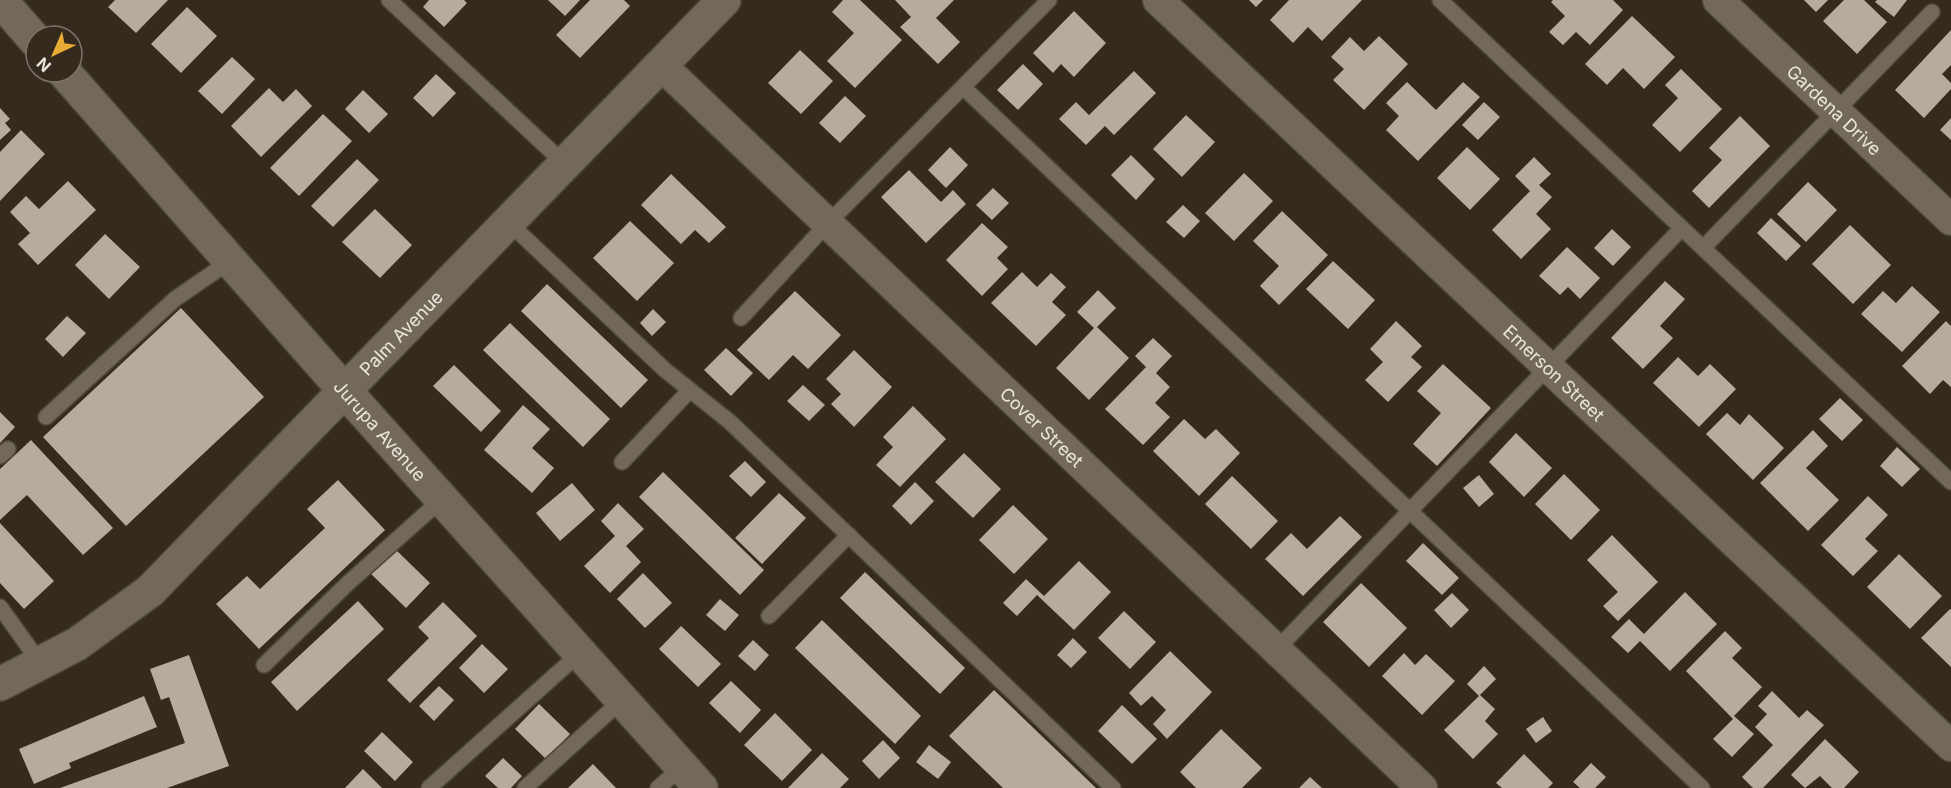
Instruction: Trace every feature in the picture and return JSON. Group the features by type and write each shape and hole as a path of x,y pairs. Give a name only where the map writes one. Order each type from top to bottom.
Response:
{"street":[{"path":"0,0 24,27"},
{"name":"Palm Avenue","path":"0,684 41,664 107,624 150,591 662,66 723,0"},
{"name":"Emerson Street","path":"1158,0 1951,746"},
{"name":"Gardena Drive","path":"1718,0 1951,220"},
{"name":"Cover Street","path":"662,66 1422,788"},
{"name":"Jurupa Avenue","path":"75,84 344,390 692,778"}],"lane":[{"path":"389,0 565,164"},
{"path":"741,318 827,224 1049,0"},
{"path":"1440,0 1951,482"},
{"path":"1703,248 1932,12"},
{"path":"963,87 1702,788"},
{"path":"508,222 665,370 730,422 1113,788"},
{"path":"1276,650 1682,228"},
{"path":"46,417 175,298 230,261"},
{"path":"622,462 690,390"},
{"path":"264,665 346,585 442,499"},
{"path":"769,616 849,535"},
{"path":"0,607 41,664"},
{"path":"429,788 580,653"},
{"path":"525,788 622,700"},
{"path":"658,788 692,778"}],"building":[{"path":"115,0 168,0 136,33 108,7"},
{"path":"429,0 464,0 467,3 444,27 423,7"},
{"path":"548,0 580,0 565,16"},
{"path":"590,0 624,0 630,6 580,58 556,35"},
{"path":"843,0 860,0 902,40 855,88 827,61 854,33 832,12"},
{"path":"895,0 954,0 936,18 960,42 938,64 900,27 911,17"},
{"path":"1249,0 1263,0 1256,7"},
{"path":"1289,0 1362,0 1322,41 1308,27 1293,43 1270,20"},
{"path":"1553,0 1613,0 1623,10 1590,45 1576,32 1563,45 1549,32 1565,16 1551,2"},
{"path":"1804,0 1828,0 1816,12"},
{"path":"1844,0 1864,0 1887,22 1857,54 1823,21"},
{"path":"1877,0 1907,0 1894,17 1875,2"},
{"path":"187,7 217,36 181,73 151,44"},
{"path":"1074,11 1106,43 1074,77 1061,64 1053,73 1033,53"},
{"path":"1632,16 1675,57 1644,89 1623,68 1607,85 1585,64"},
{"path":"1951,30 1951,65 1942,74 1951,83 1951,89 1924,118 1895,90"},
{"path":"1379,36 1408,64 1364,110 1333,80 1344,69 1331,57 1350,37 1364,51"},
{"path":"800,50 833,81 801,114 768,83"},
{"path":"232,57 255,79 222,114 198,91"},
{"path":"1023,64 1043,84 1018,110 997,90"},
{"path":"1681,69 1722,109 1680,152 1652,125 1678,98 1665,85"},
{"path":"1134,71 1156,93 1114,135 1105,126 1086,145 1059,119 1076,102 1089,115"},
{"path":"436,74 456,93 433,117 413,98"},
{"path":"1407,82 1436,110 1463,82 1480,97 1418,161 1386,130 1399,116 1386,103"},
{"path":"269,88 283,102 296,89 312,106 261,157 231,126"},
{"path":"363,90 388,114 369,133 345,109"},
{"path":"845,96 866,116 840,143 819,123"},
{"path":"1484,102 1500,117 1478,140 1462,125"},
{"path":"0,108 10,119 5,123 11,130 0,140"},
{"path":"323,114 352,141 299,196 270,168"},
{"path":"1186,115 1215,142 1182,177 1153,149"},
{"path":"1740,116 1770,146 1709,208 1692,191 1722,160 1709,148"},
{"path":"1951,118 1951,140 1940,130"},
{"path":"21,130 45,154 0,201 0,152"},
{"path":"950,147 968,165 946,188 928,170"},
{"path":"1467,147 1500,179 1470,210 1437,178"},
{"path":"1131,155 1155,179 1136,200 1111,175"},
{"path":"1534,157 1551,174 1539,185 1552,197 1536,214 1551,229 1521,259 1492,230 1530,191 1515,176"},
{"path":"357,159 379,180 333,227 311,206"},
{"path":"909,170 941,202 953,190 966,204 926,243 881,197"},
{"path":"1244,173 1273,201 1234,241 1205,213"},
{"path":"671,174 726,227 709,243 695,230 681,244 641,205"},
{"path":"68,181 96,210 38,265 18,244 30,233 10,212 26,196 39,209"},
{"path":"1808,182 1837,210 1806,242 1777,214"},
{"path":"993,188 1009,203 992,220 976,205"},
{"path":"1183,205 1200,221 1184,238 1166,222"},
{"path":"375,209 412,245 380,278 342,242"},
{"path":"1282,211 1328,255 1279,305 1260,286 1279,266 1253,241"},
{"path":"1771,218 1801,246 1786,261 1757,233"},
{"path":"630,221 674,263 637,301 593,258"},
{"path":"982,223 1008,247 997,258 1008,269 982,296 946,260"},
{"path":"1850,225 1891,265 1853,304 1812,264"},
{"path":"1612,229 1631,247 1613,266 1594,248"},
{"path":"105,234 140,267 109,299 75,265"},
{"path":"1567,247 1600,278 1580,299 1568,287 1560,295 1539,276"},
{"path":"1333,261 1375,300 1348,329 1306,289"},
{"path":"1022,272 1037,287 1051,273 1066,287 1052,302 1066,315 1036,346 991,303"},
{"path":"1665,281 1685,299 1660,326 1673,338 1643,369 1611,338"},
{"path":"547,284 648,380 621,408 521,311"},
{"path":"1912,286 1940,312 1902,352 1861,314 1883,291 1896,303"},
{"path":"1098,290 1116,308 1097,327 1129,358 1089,400 1056,368 1094,328 1077,312"},
{"path":"795,291 841,335 808,369 793,355 769,380 737,350"},
{"path":"181,308 264,397 126,526 43,437"},
{"path":"653,309 666,322 652,336 640,323"},
{"path":"67,316 86,333 63,357 45,339"},
{"path":"1396,321 1422,346 1411,357 1422,367 1388,402 1365,380 1383,362 1370,349"},
{"path":"1946,321 1951,326 1951,387 1943,380 1930,394 1902,366"},
{"path":"510,323 610,419 583,447 483,350"},
{"path":"1153,338 1172,356 1156,373 1170,387 1155,403 1170,417 1143,445 1105,409 1146,367 1135,356"},
{"path":"726,348 753,373 731,396 704,370"},
{"path":"854,350 892,387 854,427 831,404 841,394 826,379"},
{"path":"1678,357 1698,376 1710,364 1736,389 1699,427 1653,383"},
{"path":"1443,364 1491,408 1437,466 1413,444 1441,413 1417,391"},
{"path":"454,365 501,411 481,432 433,386"},
{"path":"803,385 825,405 809,421 787,401"},
{"path":"1840,398 1863,420 1842,441 1819,419"},
{"path":"523,405 550,429 532,448 554,468 532,493 484,450"},
{"path":"913,406 946,439 900,487 876,465 893,447 883,437"},
{"path":"0,412 15,427 0,443"},
{"path":"1727,413 1740,425 1749,414 1784,448 1753,480 1706,434"},
{"path":"1184,419 1205,439 1216,429 1240,453 1199,496 1153,451"},
{"path":"1813,430 1828,446 1806,468 1839,500 1808,531 1760,483"},
{"path":"1516,433 1552,468 1524,497 1489,462"},
{"path":"31,440 113,528 83,555 27,495 0,520 0,469"},
{"path":"1897,447 1920,469 1902,487 1880,466"},
{"path":"964,453 1001,489 973,518 935,482"},
{"path":"745,461 766,482 751,497 729,476"},
{"path":"663,472 764,570 740,595 639,497"},
{"path":"1564,474 1600,510 1571,540 1535,504"},
{"path":"1479,475 1494,494 1479,507 1463,488"},
{"path":"1232,476 1278,521 1251,549 1205,504"},
{"path":"338,480 385,530 259,649 216,604 247,576 260,589 325,528 307,509"},
{"path":"915,482 934,501 911,525 892,506"},
{"path":"572,483 595,510 560,541 536,513"},
{"path":"779,493 806,518 762,564 735,538"},
{"path":"1868,496 1888,515 1865,539 1878,551 1853,576 1821,545"},
{"path":"618,503 644,529 626,546 641,562 610,593 584,566 615,536 601,521"},
{"path":"1013,505 1048,539 1014,574 979,540"},
{"path":"1340,516 1362,537 1303,596 1265,559 1291,533 1307,549"},
{"path":"0,523 54,581 24,609 0,583"},
{"path":"1612,535 1658,582 1618,621 1603,606 1618,592 1587,560"},
{"path":"1423,543 1459,578 1442,595 1406,561"},
{"path":"393,547 430,583 406,608 369,572"},
{"path":"1899,554 1942,596 1910,629 1867,587"},
{"path":"1079,561 1111,592 1074,630 1037,595 1017,616 1003,603 1026,579 1044,596"},
{"path":"865,572 965,668 940,694 840,598"},
{"path":"643,573 672,603 645,628 617,599"},
{"path":"1361,583 1407,628 1369,667 1323,622"},
{"path":"1685,592 1717,624 1670,671 1640,641 1628,653 1611,637 1629,619 1644,634"},
{"path":"1452,593 1469,610 1451,628 1434,610"},
{"path":"720,599 739,615 725,631 706,615"},
{"path":"358,601 384,629 297,711 271,682"},
{"path":"443,602 477,636 410,703 387,680 429,638 418,627"},
{"path":"1951,610 1951,667 1921,638"},
{"path":"1124,611 1156,642 1130,669 1098,638"},
{"path":"822,620 921,716 895,744 795,648"},
{"path":"681,626 721,664 698,687 659,649"},
{"path":"1725,631 1742,648 1732,658 1762,687 1734,716 1754,734 1732,757 1713,739 1733,719 1686,671"},
{"path":"1073,638 1087,652 1071,668 1057,655"},
{"path":"753,640 769,655 755,671 738,656"},
{"path":"482,644 508,669 484,693 459,668"},
{"path":"1170,651 1212,692 1167,739 1153,724 1166,710 1152,696 1141,706 1129,693"},
{"path":"1404,653 1415,665 1426,654 1455,681 1422,715 1382,676"},
{"path":"189,655 229,766 167,788 60,788 185,743 169,697 161,700 150,669"},
{"path":"1484,666 1496,679 1480,695 1495,709 1485,721 1498,734 1473,759 1444,730 1479,696 1467,684"},
{"path":"731,681 761,710 740,733 709,703"},
{"path":"439,686 454,700 434,721 419,706"},
{"path":"994,690 1096,788 1003,788 949,736"},
{"path":"1772,691 1799,718 1807,710 1824,725 1763,788 1753,788 1742,777 1773,745 1755,727 1767,714 1758,706"},
{"path":"144,696 157,727 69,763 71,768 34,784 19,749"},
{"path":"539,704 570,734 546,759 515,729"},
{"path":"1122,705 1157,739 1132,764 1098,731"},
{"path":"775,713 812,750 782,781 744,745"},
{"path":"1543,717 1552,731 1536,743 1526,729"},
{"path":"1221,729 1262,768 1242,788 1196,788 1180,772"},
{"path":"382,732 413,762 395,781 364,751"},
{"path":"1825,739 1859,772 1844,788 1832,788 1820,776 1805,788 1791,775"},
{"path":"883,740 900,758 879,779 862,761"},
{"path":"929,745 951,762 938,779 916,762"},
{"path":"822,753 849,779 840,788 788,788"},
{"path":"1524,754 1553,783 1548,788 1502,788 1496,783"},
{"path":"503,758 522,776 511,788 498,788 485,776"},
{"path":"1591,763 1606,777 1595,788 1580,788 1573,782"},
{"path":"593,764 616,788 568,788"},
{"path":"363,769 382,788 345,788"},
{"path":"1310,777 1322,788 1299,788"}]}
